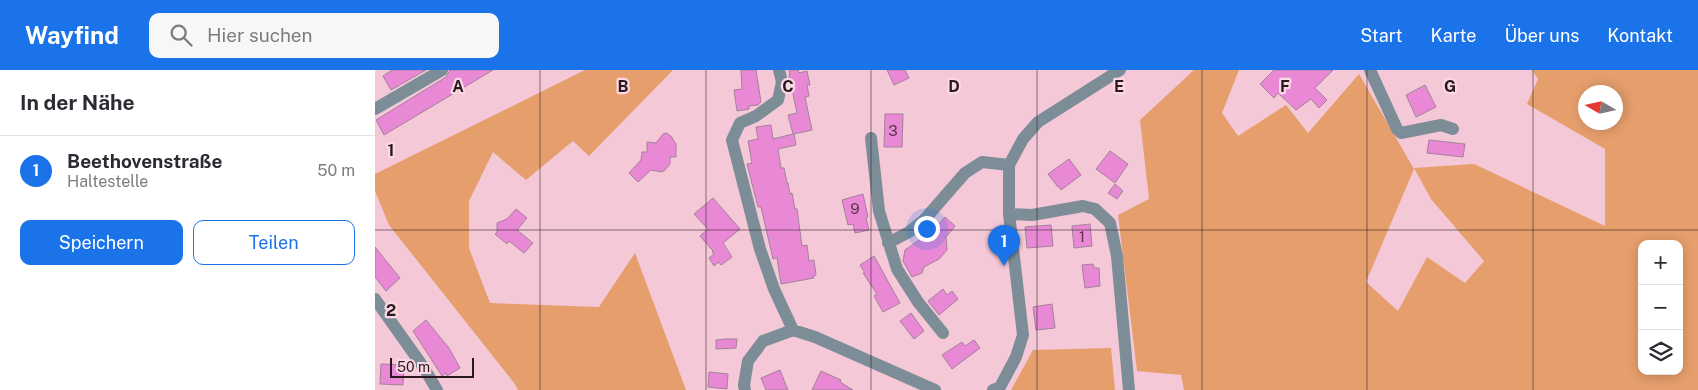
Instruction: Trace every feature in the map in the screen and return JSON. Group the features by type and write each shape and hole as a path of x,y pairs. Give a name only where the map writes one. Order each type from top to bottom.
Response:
{"street":[{"path":"375,109 442,70"},
{"path":"779,70 782,82 778,100 756,116 740,123 732,140 760,249 774,289 793,330"},
{"path":"993,390 1000,387 1016,357 1023,335 1009,214 1009,165 1023,139 1038,122 1121,70"},
{"path":"1369,70 1397,129 1401,133 1441,125 1453,129"},
{"path":"871,138 879,211 897,269 918,302 943,333"},
{"path":"888,243 909,232 924,220 965,173 983,162 1009,165"},
{"path":"1009,214 1032,215 1083,206 1095,209 1110,223 1117,256 1129,390"},
{"path":"375,299 424,368 437,390"},
{"path":"745,390 744,385 748,361 763,341 793,330 815,337 935,390"}],"shaded area":[{"path":"585,70 673,70 589,156 573,141 526,180 493,152 469,201 469,248 490,303 599,307 635,253 686,390 518,390 389,225 375,191 375,174"},
{"path":"1194,70 1239,70 1222,113 1238,136 1286,105 1308,133 1359,74 1414,169 1366,282 1398,311 1427,257 1465,283 1484,261 1431,199 1414,168 1474,164 1605,226 1605,149 1527,104 1538,79 1532,70 1698,70 1698,390 1184,390 1181,375 1137,371 1118,215 1149,199 1140,120"},
{"path":"1111,348 1115,390 1011,390 1033,350"}],"building":[{"path":"392,70 426,70 391,90 383,76"},
{"path":"450,70 493,70 384,135 376,120 446,77"},
{"path":"741,70 756,70 761,102 758,105 749,106 749,109 737,111 734,90 742,89"},
{"path":"789,70 798,70 799,73 807,71 810,85 807,85 809,96 805,97 812,130 794,134 796,145 778,149 781,168 784,168 790,194 792,193 795,209 797,209 802,246 807,245 809,261 814,260 816,275 813,276 814,278 781,284 777,258 773,259 761,207 758,207 747,164 752,163 748,141 758,139 756,127 771,125 773,139 793,134 788,115 797,113"},
{"path":"887,70 905,70 909,78 894,85"},
{"path":"1274,70 1333,70 1315,88 1327,100 1319,108 1311,99 1296,110 1278,93 1274,98 1260,84"},
{"path":"1425,85 1436,107 1416,117 1406,95"},
{"path":"885,114 903,114 902,147 884,147"},
{"path":"666,133 671,136 676,144 676,157 670,157 670,164 662,172 651,170 638,182 629,173 641,160 642,152 647,152 647,142 656,143"},
{"path":"1429,140 1465,144 1463,157 1427,153"},
{"path":"1110,151 1128,164 1115,183 1096,169"},
{"path":"1069,159 1081,175 1061,190 1048,174"},
{"path":"1115,184 1123,191 1117,199 1108,193"},
{"path":"863,194 869,230 855,233 853,224 848,225 842,200"},
{"path":"713,198 740,229 723,243 732,257 721,265 719,262 714,266 709,258 714,254 713,251 700,236 708,229 694,214"},
{"path":"516,209 527,218 517,230 533,243 524,253 509,241 507,244 495,234 497,232 497,223 507,219"},
{"path":"945,217 955,226 946,237 947,250 939,259 924,267 922,273 912,277 903,261 905,250 922,238 924,240"},
{"path":"1090,224 1092,246 1074,248 1072,226"},
{"path":"1051,225 1053,246 1027,248 1025,227"},
{"path":"375,247 400,278 386,291 375,277"},
{"path":"874,256 900,303 883,312 874,296 877,294 860,265"},
{"path":"1093,264 1094,268 1099,268 1100,286 1085,288 1082,265"},
{"path":"943,289 947,295 952,291 958,299 939,315 928,301"},
{"path":"1052,304 1055,328 1036,330 1033,307"},
{"path":"911,313 924,331 914,339 900,321"},
{"path":"426,320 449,348 460,368 447,376 446,373 442,376 413,331"},
{"path":"737,339 736,348 716,349 716,340"},
{"path":"974,340 980,348 952,369 942,355 962,342 965,346"},
{"path":"381,364 404,365 403,385 380,384"},
{"path":"780,370 788,390 766,390 761,378"},
{"path":"821,371 841,380 840,382 853,390 812,390"},
{"path":"709,372 728,374 727,389 708,387"}],"place":[{"name":"Beethovenstraße","path":"1004,266"}]}
